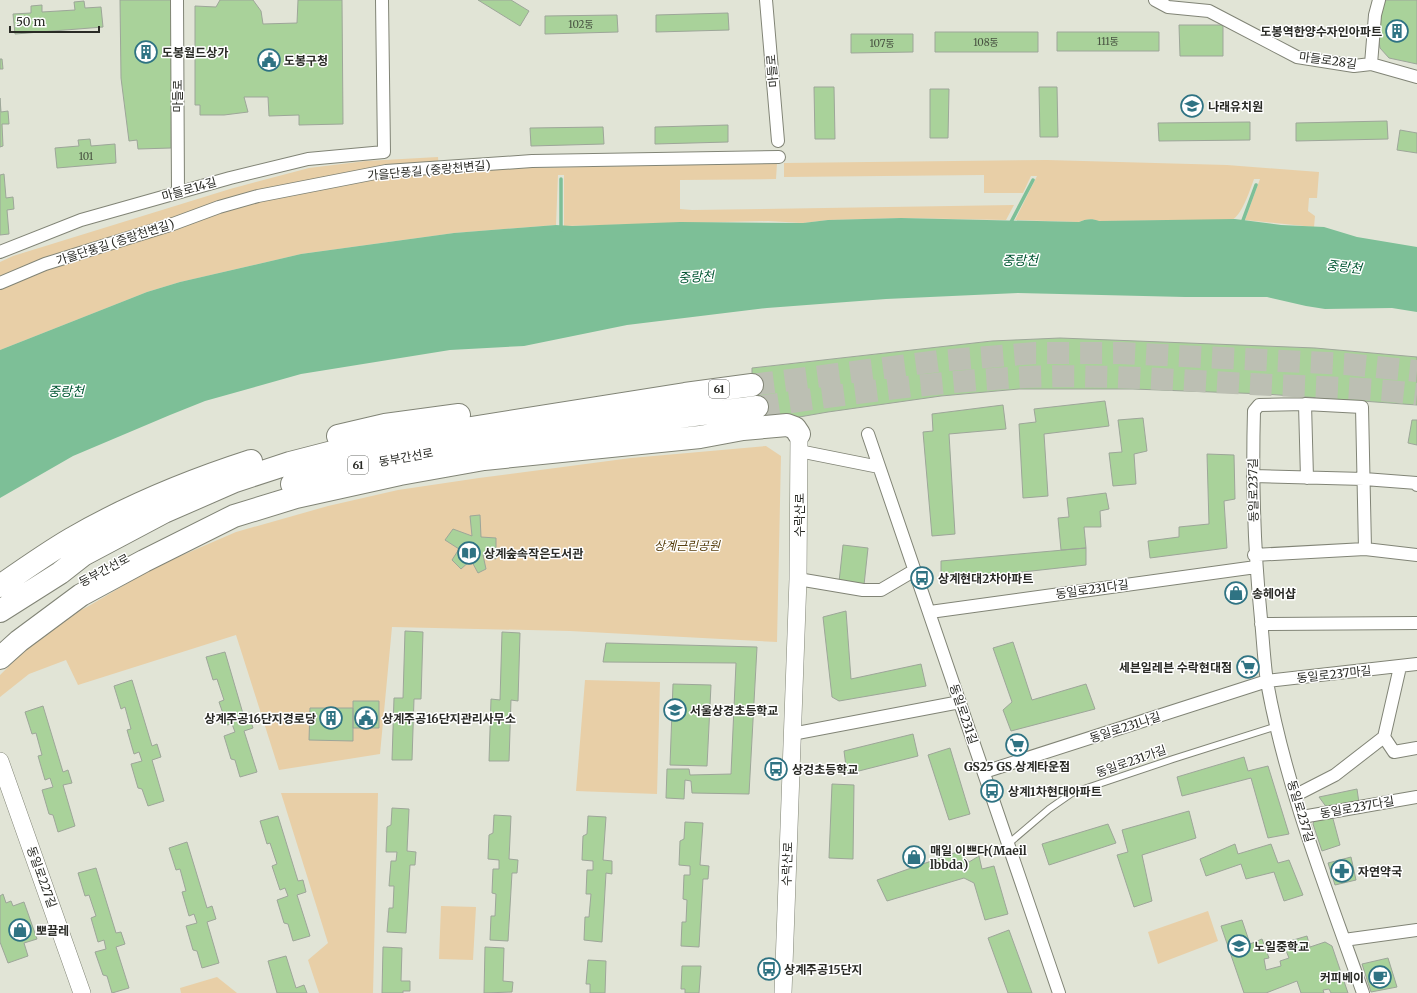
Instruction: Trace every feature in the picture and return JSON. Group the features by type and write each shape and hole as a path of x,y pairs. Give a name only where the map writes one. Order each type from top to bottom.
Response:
{"highway":[{"name":"동부간선로","path":"0,611 60,573 83,554 164,512 235,481 290,463 352,447 685,394 752,385"},
{"path":"0,586 72,539 163,493 207,475 295,447 385,425 596,398 685,394"},
{"name":"동부간선로","path":"0,641 73,586 189,526 244,502 310,478 356,465 528,436 757,407"},
{"path":"0,658 19,641 88,591 234,516 296,496 400,474 484,459 787,425 795,428 799,442"},
{"path":"0,655 40,610"}],"street":[{"name":"마들로","path":"177,0 178,192"},
{"name":"마들로14길","path":"0,252 81,220 178,192 296,161 384,152 382,0"},
{"name":"마들로","path":"766,0 778,141"},
{"name":"마들로28길","path":"1155,0 1168,7 1209,11 1297,57 1354,66 1371,64 1417,77"},
{"path":"1371,64 1375,15 1379,0"},
{"name":"가을단풍길 (중랑천변길)","path":"0,283 45,264 173,224 226,205 258,196 386,171 532,162 779,157"},
{"path":"1307,478 1305,404 1362,407 1365,549"},
{"name":"동일로237길","path":"1305,404 1259,405 1254,411 1252,476 1254,555 1267,681 1277,726 1302,817 1363,993"},
{"name":"동일로231길","path":"868,434 1059,993"},
{"path":"799,442 880,467"},
{"name":"수락산로","path":"783,993 798,579 799,442"},
{"path":"1252,476 1364,479 1417,483 1417,485"},
{"path":"1254,555 1365,549 1417,555"},
{"name":"동일로231다길","path":"930,612 1256,567"},
{"path":"798,579 863,590 881,590 915,570"},
{"path":"1261,624 1417,624"},
{"name":"동일로237마길","path":"1267,681 1417,664"},
{"path":"1296,796 1334,775 1384,737 1400,667"},
{"name":"동일로231나길","path":"984,772 1267,681"},
{"path":"792,734 960,702"},
{"path":"1384,737 1394,752 1417,748"},
{"name":"동일로227길","path":"0,761 82,993"},
{"name":"동일로237다길","path":"1302,817 1416,800"},
{"path":"1344,940 1417,930"}],"lane":[{"name":"동일로231가길","path":"1008,844 1049,809 1072,793 1277,726"}],"green space":[{"path":"438,157 439,170 777,163 776,179 680,180 680,209 692,210 1014,205 1006,220 901,218 828,220 803,223 768,221 564,226 564,175 558,175 556,225 454,233 301,254 180,282 147,292 0,350 0,262 13,256 230,189 309,168 366,161"},
{"path":"1047,160 1227,165 1319,172 1317,198 1309,198 1308,211 1315,216 1314,227 1245,220 1260,179 1254,179 1242,208 1232,220 1098,221 1091,219 1079,222 1015,220 1037,176 1031,176 1023,193 984,193 984,175 784,177 784,163"},
{"name":"상계근린공원","path":"766,446 781,456 777,642 570,631 392,627 380,754 279,770 236,635 78,685 66,660 29,674 0,697 0,675 52,624 87,607 155,567 236,532 328,506 398,490 631,458"},
{"path":"585,680 660,682 657,794 576,791"},
{"path":"281,793 378,793 373,993 319,993 308,960 328,943"},
{"path":"441,906 476,907 473,960 439,959"},
{"path":"1208,911 1218,941 1158,964 1148,932"},
{"path":"217,977 237,993 181,993 180,988"}],"water":[{"name":"중랑천","path":"901,218 1079,222 1089,219 1099,221 1235,219 1281,225 1324,227 1357,237 1417,247 1417,312 1392,308 1325,309 1267,297 1185,297 1018,293 886,299 767,308 627,325 524,346 450,350 301,374 205,401 170,415 73,456 0,498 0,350 147,292 180,282 301,254 454,233 556,225 572,226 680,222 803,223 828,220"}],"building":[{"name":"도봉월드상가","path":"120,0 172,0 171,148 138,149 137,140 129,141 121,78"},
{"name":"도봉구청","path":"220,0 253,0 261,11 263,24 297,23 298,0 342,0 343,124 299,125 299,115 269,116 268,97 244,97 248,112 224,115 200,115 200,105 195,105 195,6 216,7"},
{"path":"478,0 511,0 529,11 520,26"},
{"name":"도봉역한양수자인아파트","path":"1383,0 1417,0 1417,64 1389,58 1380,48 1375,15"},
{"path":"84,1 85,8 101,7 103,27 15,34 13,14 31,13 31,6 42,5 42,12 75,10 74,2"},
{"path":"728,13 729,30 656,32 656,15"},
{"path":"617,15 618,32 545,34 545,16"},
{"path":"1179,25 1223,25 1223,56 1180,56"},
{"path":"935,32 1038,32 1038,52 935,52"},
{"path":"1057,32 1159,32 1159,51 1057,51"},
{"path":"851,34 913,34 913,52 851,53"},
{"path":"0,59 2,59 3,69 0,69"},
{"path":"814,87 834,87 835,139 815,139"},
{"path":"1039,87 1057,87 1058,137 1040,137"},
{"path":"930,89 949,89 948,138 930,138"},
{"path":"0,98 1,112 8,111 9,124 2,124 3,146 0,147"},
{"path":"1387,121 1388,139 1296,141 1296,123"},
{"path":"1250,122 1250,140 1159,141 1158,123"},
{"path":"728,125 728,142 655,144 655,127"},
{"path":"603,127 604,144 531,146 530,128"},
{"path":"1400,130 1417,133 1417,153 1397,150"},
{"path":"90,139 91,146 115,144 116,163 57,168 55,148 79,146 78,140"},
{"path":"4,174 6,198 13,197 14,209 7,210 9,234 0,235 0,175"},
{"path":"1060,338 1315,348 1417,357 1417,405 1265,394 1133,389 1019,389 941,396 828,412 759,424 752,385 752,368 992,341"},
{"path":"1105,401 1109,426 1044,434 1048,496 1023,498 1019,424 1036,422 1034,409"},
{"path":"1003,405 1006,429 949,434 955,534 932,536 923,432 933,431 932,414"},
{"path":"1143,418 1147,451 1134,454 1136,484 1113,486 1109,453 1122,452 1118,420"},
{"path":"1412,420 1417,420 1417,445 1408,443"},
{"path":"1207,454 1234,455 1235,499 1224,501 1227,548 1150,558 1148,541 1179,537 1179,527 1209,524"},
{"path":"1106,493 1109,509 1100,511 1101,527 1084,527 1086,548 1061,550 1058,518 1069,517 1067,498"},
{"path":"480,515 481,537 496,538 496,559 483,555 486,569 478,573 471,560 461,569 452,560 459,549 445,540 453,529 472,536 470,516"},
{"path":"843,545 868,548 864,585 839,582"},
{"path":"1086,548 1086,565 941,581 941,561"},
{"path":"846,611 851,679 921,664 926,686 839,701 832,697 823,617"},
{"path":"405,631 423,632 421,699 414,699 412,760 392,760 394,698 403,698"},
{"path":"502,632 520,633 518,701 511,700 509,761 489,761 491,699 500,700"},
{"path":"1013,642 1032,700 1086,684 1095,709 1011,731 1003,710 1012,702 993,648"},
{"name":"서울상경초등학교","path":"606,643 757,647 749,794 692,793 691,781 685,780 684,799 666,798 667,769 689,769 690,775 731,774 736,663 603,662"},
{"path":"225,652 244,717 249,716 253,728 244,731 257,772 240,777 235,760 231,759 224,736 235,732 232,724 227,725 219,702 224,700 217,679 213,680 206,657"},
{"path":"132,680 152,746 157,744 161,757 152,760 164,801 148,806 142,789 138,788 131,764 142,761 139,752 134,754 127,730 131,729 125,707 121,709 114,686"},
{"path":"673,684 711,685 707,766 670,765"},
{"name":"상계주공16단지관리사무소","path":"353,701 379,701 379,728 353,728"},
{"path":"43,706 63,772 68,770 72,783 63,785 75,826 58,832 53,815 49,814 42,790 53,787 50,778 45,780 38,756 42,755 36,733 32,734 25,712"},
{"name":"상계주공16단지경로당","path":"310,708 353,708 353,741 309,740"},
{"path":"913,734 918,756 847,774 844,751"},
{"path":"950,748 970,814 949,820 928,755"},
{"path":"1244,757 1248,771 1268,766 1289,834 1268,838 1251,778 1182,796 1177,777"},
{"path":"832,784 854,785 853,859 829,858"},
{"path":"1357,789 1359,803 1327,808 1319,797"},
{"path":"392,808 409,809 407,851 416,852 415,865 410,865 406,933 387,932 389,908 393,908 394,886 389,886 391,861 396,861 397,852 386,852 387,827 391,825"},
{"path":"1189,811 1196,838 1142,855 1152,901 1134,907 1117,855 1128,852 1122,830"},
{"path":"494,815 511,816 509,859 518,860 517,873 512,873 508,941 490,940 491,916 495,916 496,894 492,893 493,869 499,869 499,860 488,859 489,835 493,833"},
{"path":"1332,815 1340,845 1322,851 1313,824 1315,819"},
{"path":"278,816 298,881 303,880 306,892 297,895 310,936 293,941 288,924 284,923 277,900 288,896 285,888 280,890 272,866 277,864 270,843 267,844 260,821"},
{"path":"588,816 606,817 603,860 612,861 612,874 606,873 602,942 584,940 585,917 589,917 591,894 586,894 587,870 593,870 593,861 582,860 583,836 587,834"},
{"path":"685,822 703,823 700,865 709,866 708,879 703,879 699,947 681,946 682,922 686,922 687,900 683,899 684,875 690,875 690,866 679,865 680,841 684,839"},
{"path":"1108,824 1116,843 1049,865 1042,844"},
{"path":"187,842 207,908 212,906 216,919 207,922 219,963 202,968 197,951 193,950 186,926 197,923 194,914 189,916 182,892 186,891 180,869 176,870 169,848"},
{"path":"1235,844 1238,854 1271,844 1278,863 1289,860 1303,895 1284,901 1274,872 1246,879 1241,864 1206,876 1200,859"},
{"path":"960,851 969,862 979,856 982,869 994,866 1008,914 985,920 974,883 964,878 887,901 877,880"},
{"name":"자연약국","path":"1351,857 1356,880 1335,885 1328,863"},
{"path":"96,868 116,933 121,932 125,944 116,947 129,988 112,993 107,976 103,975 95,952 106,949 104,940 98,942 91,918 96,916 89,895 85,896 78,873"},
{"path":"3,894 6,903 11,901 13,906 24,902 37,939 24,943 28,956 8,963 0,942 0,896"},
{"path":"1242,920 1250,944 1262,939 1269,958 1264,959 1266,970 1281,966 1280,961 1289,958 1283,943 1307,936 1310,947 1325,942 1332,946 1348,993 1331,993 1329,989 1323,990 1324,993 1301,993 1297,981 1266,993 1244,993 1221,926"},
{"path":"1009,930 1032,993 1008,993 988,938"},
{"path":"383,947 402,948 401,981 410,981 410,991 403,991 403,993 382,993"},
{"path":"485,947 504,948 503,981 513,982 512,992 484,993"},
{"path":"286,956 296,988 304,985 307,993 277,993 268,961"},
{"name":"커피베이","path":"1388,958 1397,987 1371,992 1362,964"},
{"path":"588,960 606,961 605,993 590,993 590,984 586,984"},
{"path":"682,966 701,966 699,993 685,993 685,989 681,989"}],"waterway":[{"path":"561,179 561,230"},
{"path":"1010,224 1033,180"},
{"path":"1242,223 1256,185"}],"tunnel":[{"path":"752,385 938,361 1035,353 1121,353 1346,364 1417,371"},
{"path":"757,407 914,386 977,380 1069,376 1355,389 1417,394"}],"place":[{"name":"도봉역한양수자인아파트","path":"1397,31"},
{"name":"도봉월드상가","path":"146,52"},
{"name":"도봉구청","path":"269,60"},
{"name":"나래유치원","path":"1192,106"},
{"name":"상계숲속작은도서관","path":"469,553"},
{"name":"상계현대2차아파트","path":"922,578"},
{"name":"송헤어샵","path":"1236,593"},
{"name":"세븐일레븐 수락현대점","path":"1248,667"},
{"name":"서울상경초등학교","path":"675,710"},
{"name":"상계주공16단지경로당","path":"331,718"},
{"name":"상계주공16단지관리사무소","path":"366,718"},
{"name":"GS25 GS 상계타운점","path":"1017,745"},
{"name":"상겅초등학교","path":"776,769"},
{"name":"상계1차현대아파트","path":"992,791"},
{"name":"매일 이쁘다(Maeil lbbda)","path":"914,857"},
{"name":"자연약국","path":"1342,871"},
{"name":"뽀끌레","path":"20,930"},
{"name":"노일중학교","path":"1239,946"},
{"name":"상계주공15단지","path":"769,969"},
{"name":"커피베이","path":"1380,977"}]}
